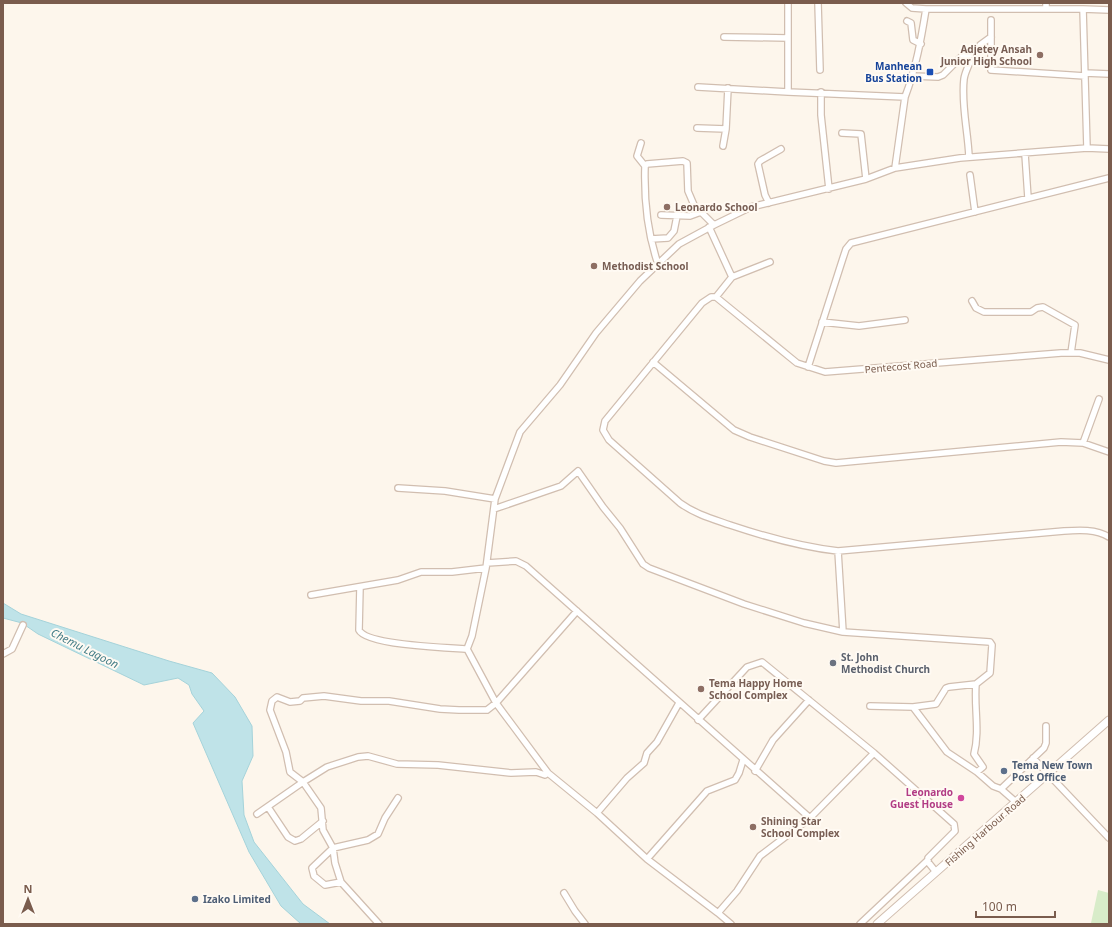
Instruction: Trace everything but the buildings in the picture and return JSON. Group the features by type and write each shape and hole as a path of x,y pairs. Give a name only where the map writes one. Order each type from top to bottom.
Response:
{"street":[{"path":"788,3 788,92"},
{"path":"818,3 820,70"},
{"path":"906,3 912,8 926,9 1046,6 1109,10"},
{"path":"894,168 905,97 913,76 921,44 926,9"},
{"path":"1083,9 1087,148"},
{"path":"991,20 991,70 1085,75 1109,74"},
{"path":"907,21 911,23 913,40 921,44"},
{"path":"724,37 788,38"},
{"path":"970,157 965,118 964,80 972,56 978,51 980,45 991,37"},
{"path":"913,76 938,78 962,56 972,56"},
{"path":"698,87 905,97"},
{"path":"723,146 726,129 728,88"},
{"path":"821,92 821,115 829,189"},
{"path":"697,128 726,129"},
{"path":"842,133 861,134 866,179"},
{"path":"641,142 637,156 645,166 646,202 651,239 658,264"},
{"path":"731,924 718,912 647,859 596,813 548,773 496,703 467,649 472,636 486,566 496,499 520,432 560,385 596,333 640,281 679,244 712,226 752,207 866,179 894,168 970,157 1025,154 1087,148 1109,149"},
{"path":"769,203 765,195 758,164 760,161 781,149"},
{"path":"1025,154 1028,198"},
{"path":"645,166 649,164 687,163 688,190 694,205 712,226 732,278"},
{"path":"970,175 975,212"},
{"path":"808,367 842,258 846,249 851,243 1109,178"},
{"path":"661,215 695,215 701,212"},
{"path":"651,239 668,238 674,231 677,216"},
{"path":"770,262 732,278 716,297 711,297 702,303 605,421 603,430 609,440 689,510 761,536 810,548 838,551 1064,531 1089,531 1109,538"},
{"name":"Pentecost Road","path":"716,297 797,363 825,372 1038,354 1071,353 1109,360"},
{"path":"972,301 976,308 984,312 1031,312 1037,308 1043,307 1075,325 1071,353"},
{"path":"822,322 859,326 905,320"},
{"path":"654,362 734,430 750,438 824,461 836,463 1061,442 1083,443 1109,452"},
{"path":"1083,443 1099,399"},
{"path":"494,509 561,486 578,471 603,507 620,528 642,564 649,568 744,604 804,623 843,632 990,642 993,648 992,669 986,677 976,684 949,686 946,688 940,702 936,704 913,707 870,706"},
{"path":"398,488 445,491 496,499"},
{"path":"838,551 843,632"},
{"path":"311,595 398,580 421,572 452,572 516,561 526,566 578,611 754,771 810,818"},
{"path":"360,587 359,630 364,635 388,643 467,649"},
{"path":"379,924 341,882 335,863 333,848 323,830 321,808 303,782 290,772 286,752 270,710 272,701 277,697 290,702 300,701 303,698 324,696 361,701 389,701 440,709 487,710 496,703 578,611"},
{"path":"3,654 12,648 23,625"},
{"path":"698,720 747,666 759,662 766,664 874,754 954,824 956,831 928,860 860,924"},
{"path":"976,684 974,704 977,742 974,754 983,767 977,772"},
{"path":"754,771 773,740 809,700"},
{"path":"596,813 627,778 644,763 647,753 657,742 679,703"},
{"path":"913,707 948,752 977,772 993,786 1001,789 1017,803"},
{"name":"Fishing Harbour Road","path":"877,924 1050,774 1109,720"},
{"path":"1001,789 1046,746 1046,726"},
{"path":"718,912 737,891 760,856 810,818 874,754"},
{"path":"257,814 327,767 358,757 368,756 397,764 438,765 511,773 536,772 545,776 548,773"},
{"path":"1033,758 1050,774 1109,838"},
{"path":"647,859 702,795 713,788 735,780 743,760"},
{"path":"341,882 325,885 314,876 312,868 333,848 368,840 378,834 385,818 398,798"},
{"path":"268,807 285,832 295,841 301,839 323,822"},
{"path":"928,860 936,872"},
{"path":"564,894 575,912 585,924"}],"green space":[{"path":"1098,890 1109,893 1109,924 1091,923"}],"water":[{"name":"Chemu Lagoon","path":"3,603 21,614 169,661 212,673 235,697 252,726 253,756 242,781 244,815 254,842 303,904 330,924 301,924 281,906 249,852 193,723 204,711 192,694 189,685 178,678 144,685 38,634 22,623 3,618"}],"place":[{"name":"Adjetey Ansah Junior High School","path":"1040,55"},
{"name":"Manhean Bus Station","path":"930,72"},
{"name":"Leonardo School","path":"667,207"},
{"name":"Methodist School","path":"594,266"},
{"name":"St. John Methodist Church","path":"833,663"},
{"name":"Tema Happy Home School Complex","path":"701,689"},
{"name":"Tema New Town Post Office","path":"1004,771"},
{"name":"Leonardo Guest House","path":"961,798"},
{"name":"Shining Star School Complex","path":"753,827"},
{"name":"Izako Limited","path":"195,899"}]}
